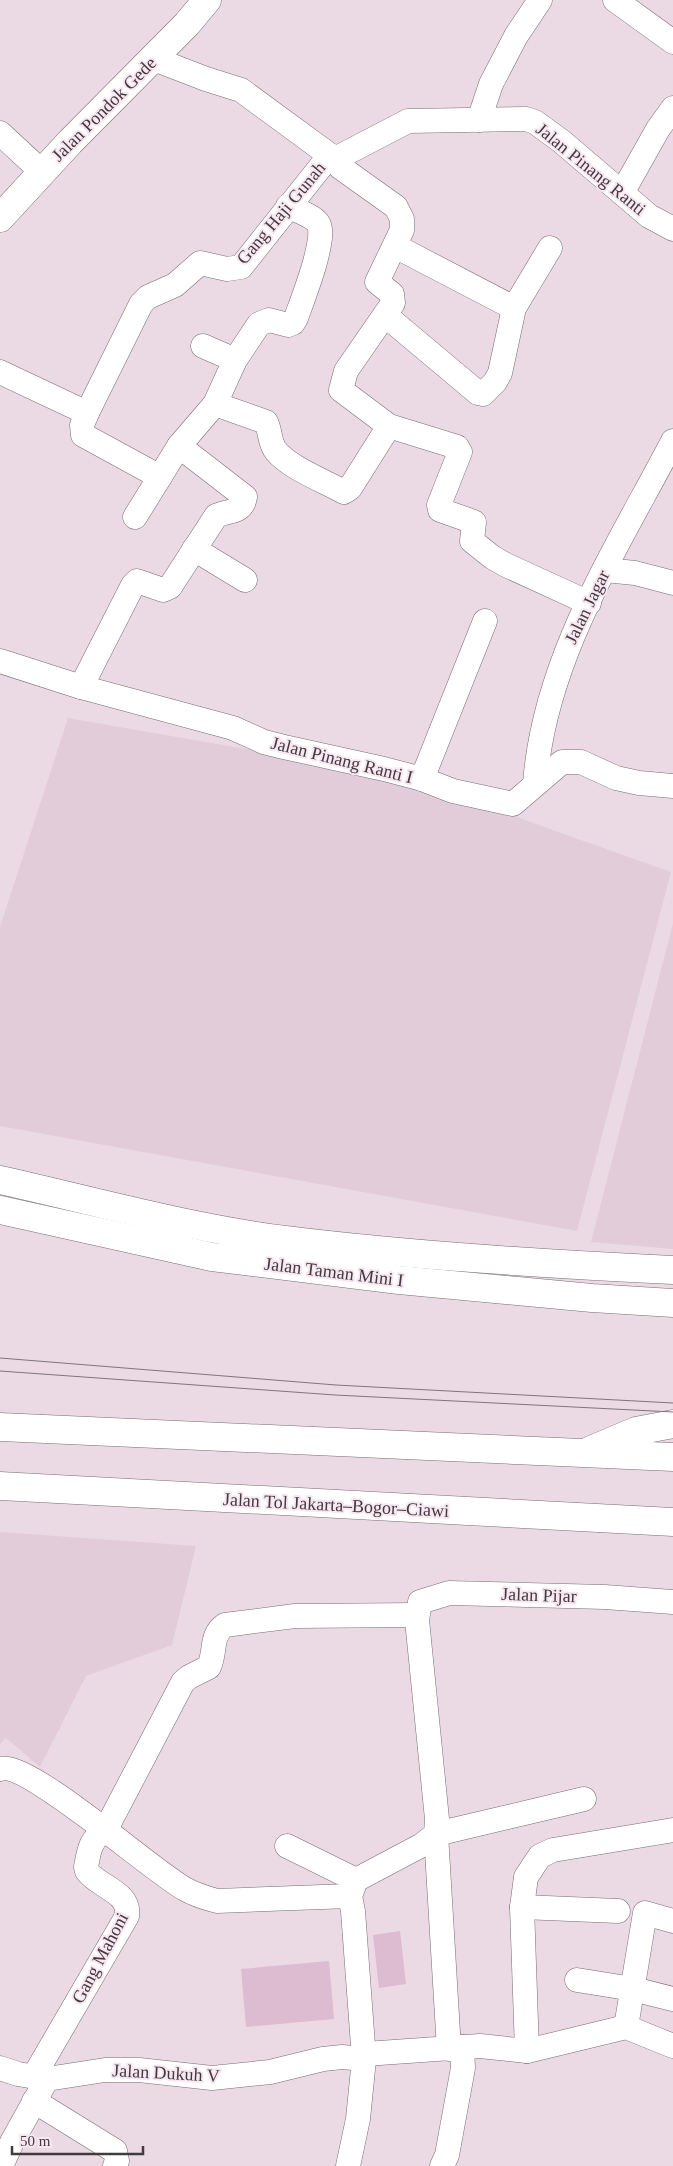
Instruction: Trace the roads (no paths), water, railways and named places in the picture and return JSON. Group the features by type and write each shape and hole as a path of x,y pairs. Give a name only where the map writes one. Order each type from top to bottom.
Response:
{"main road":[{"name":"Jalan Pondok Gede","path":"0,218 42,172 154,58 207,0"},
{"name":"Jalan Taman Mini I","path":"0,1180 199,1225 283,1240 502,1260 673,1270"},
{"name":"Jalan Taman Mini I","path":"0,1210 212,1257 399,1280 673,1304"},
{"path":"583,1454 636,1431 673,1424"},
{"path":"0,1427 673,1457"},
{"name":"Jalan Tol Jakarta–Bogor–Ciawi","path":"0,1486 673,1522"}],"street":[{"path":"479,120 491,84 516,36 540,0"},
{"path":"615,0 673,42"},
{"path":"154,58 206,79 241,90 332,157 340,168 396,207 402,224 402,230 377,282 392,294 394,298 393,303 346,371 341,390 389,426 454,445 459,449 460,452 455,468 439,508 442,512 474,522 476,524 472,539 473,543 506,565 588,603"},
{"path":"622,193 658,129 673,108"},
{"name":"Jalan Pinang Ranti","path":"332,157 408,121 526,118 536,122 561,141 649,216 673,229"},
{"path":"0,133 42,172"},
{"name":"Gang Haji Gunah","path":"87,413 144,300 175,285 202,263 227,270 240,267 288,206 332,157"},
{"path":"135,517 179,446 215,404 235,360 259,324 268,320 288,325 293,323 296,318 321,242 321,228 318,222 288,206"},
{"path":"395,246 514,308"},
{"path":"385,315 478,393 483,394 495,382 500,373 514,308 550,248"},
{"path":"203,346 235,360"},
{"path":"0,372 87,413 82,425 83,435 160,477"},
{"path":"215,404 266,422 270,431 271,442 276,452 291,464 344,492 350,488 389,426"},
{"name":"Jalan Jagar","path":"535,784 537,757 545,716 565,652 588,603 673,441"},
{"path":"81,687 133,585 137,581 167,590 216,516 235,511 241,506 244,496 179,446"},
{"path":"194,549 245,580"},
{"path":"605,570 635,573 673,583"},
{"path":"422,779 486,621"},
{"name":"Jalan Pinang Ranti I","path":"0,661 81,687 233,728 264,742 422,779 453,791 513,804 562,762 581,762 616,778 639,783 673,786"},
{"name":"Jalan Pijar","path":"417,1615 418,1604 423,1599 449,1593 605,1597 673,1602"},
{"path":"105,1831 184,1682 189,1677 209,1667 215,1637 221,1627 295,1616 417,1615 456,2048 463,2068 447,2155 442,2166"},
{"path":"0,1769 4,1767 22,1774 56,1795 179,1886 199,1896 217,1901 353,1888 422,1845 436,1834 584,1799"},
{"path":"527,2051 522,1907 526,1877 540,1856 553,1850 673,1830"},
{"name":"Gang Mahoni","path":"41,2078 127,1916 126,1900 87,1871 86,1867 92,1842 97,1835 105,1831"},
{"path":"287,1846 353,1888"},
{"path":"348,2166 358,2119 365,2057 353,1888"},
{"path":"522,1907 618,1911"},
{"path":"673,1921 645,1912 626,2027 673,2046"},
{"path":"577,1980 633,1989 673,1999"},
{"name":"Jalan Dukuh V","path":"0,2068 18,2074 41,2078 105,2070 139,2070 212,2078 270,2072 323,2059 342,2057 365,2057 480,2046 527,2051 626,2027"},
{"path":"1,2166 34,2101 41,2078"},
{"path":"34,2101 114,2152 117,2161 115,2166"}],"tram line":[{"path":"0,1358 336,1385 673,1403"},
{"path":"0,1371 335,1395 673,1412"}]}
